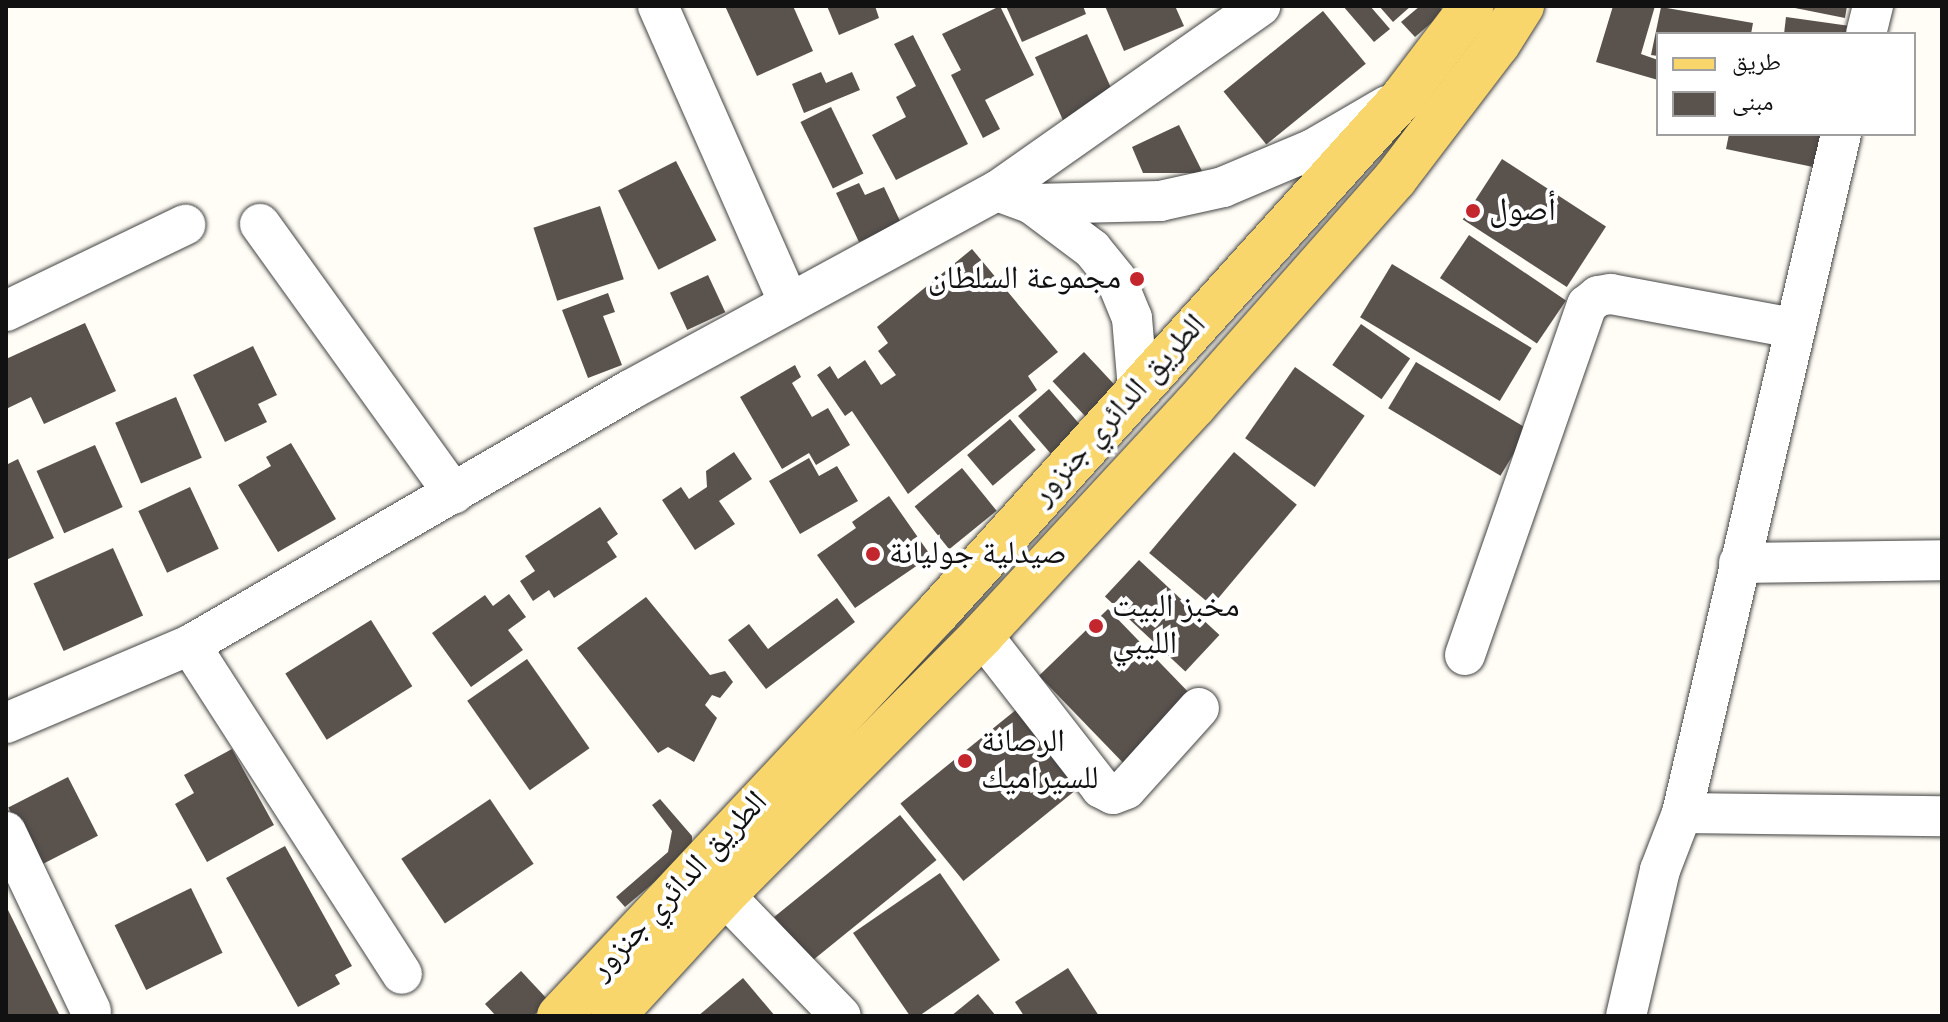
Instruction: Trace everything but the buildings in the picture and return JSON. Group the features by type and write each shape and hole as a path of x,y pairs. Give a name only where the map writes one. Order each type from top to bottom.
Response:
{"main road":[{"name":"الطريق الدائري جنزور","path":"559,1016 938,612 1403,97 1472,6"},
{"name":"الطريق الدائري جنزور","path":"613,1016 724,895 982,635 1195,405 1395,179 1498,44 1522,6"}],"street":[{"path":"658,6 789,303"},
{"path":"6,723 190,645 630,390 789,303 1015,198 1260,6"},
{"path":"1866,32 1873,6"},
{"path":"1015,198 1160,201 1223,187 1313,149 1403,97"},
{"path":"1626,1016 1660,870 1682,813 1793,328 1841,136"},
{"path":"1015,198 1092,249 1116,279 1132,318 1138,389"},
{"path":"260,224 454,494"},
{"path":"6,311 185,225"},
{"path":"1465,655 1587,305 1598,296 1611,294 1793,328"},
{"path":"1739,563 1942,560"},
{"path":"982,635 1101,788 1113,794 1126,789 1199,708"},
{"path":"190,645 402,974"},
{"path":"1682,813 1942,816"},
{"path":"6,832 91,1011"},
{"path":"724,895 841,1016"}],"place":[{"name":"أصول","path":"1473,211"},
{"name":"مجموعة السلطان","path":"1137,279"},
{"name":"صيدلية جوليانة","path":"873,554"},
{"name":"مخبز البيت الليبي","path":"1096,626"},
{"name":"الرصانة للسيراميك","path":"965,761"}]}
